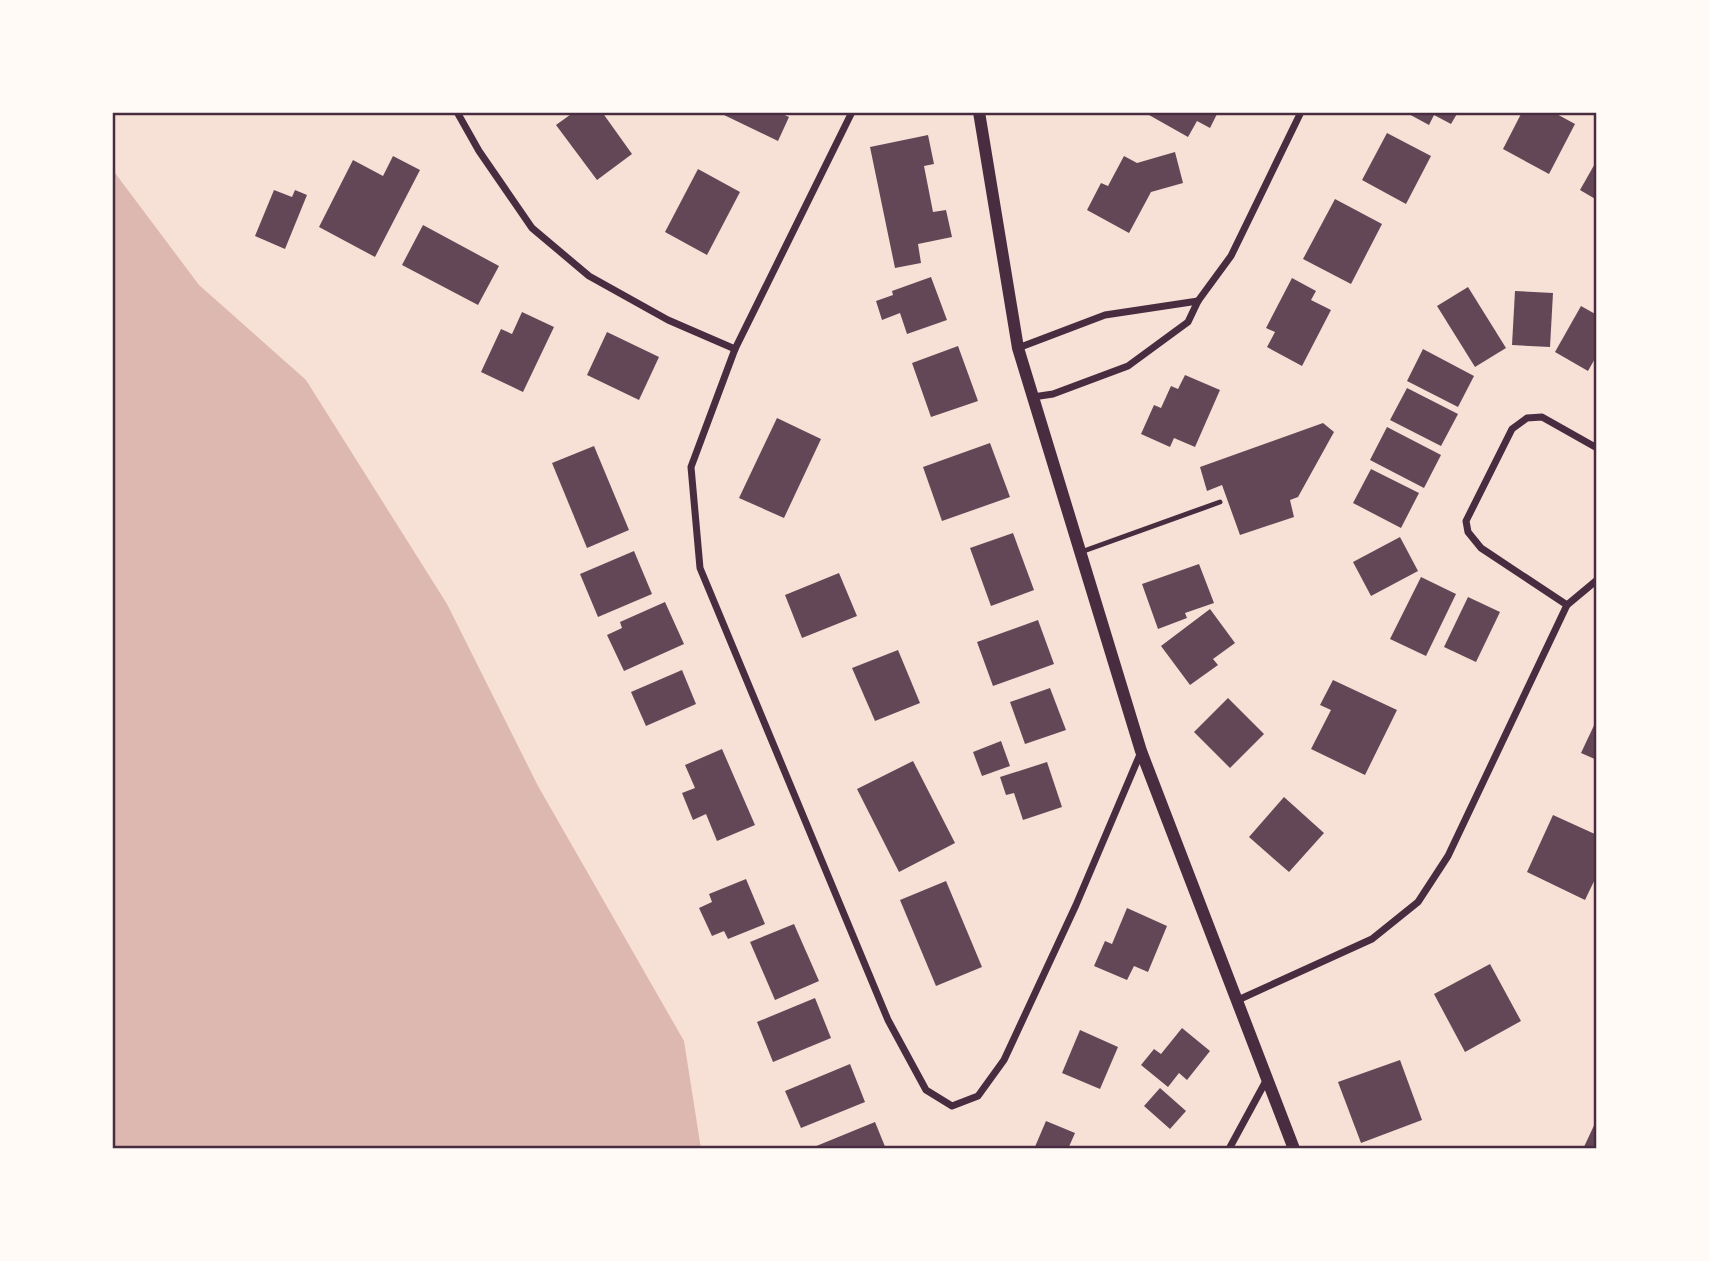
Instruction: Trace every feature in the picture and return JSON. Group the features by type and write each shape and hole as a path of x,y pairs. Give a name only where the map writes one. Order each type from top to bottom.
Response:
{"street":[{"path":"457,112 532,228 589,276 668,320 735,349"},
{"path":"852,112 735,349 691,467 700,568 888,1020 926,1090 952,1106 978,1096 1004,1060 1076,905 1141,751"},
{"path":"979,112 1017,348 1141,751 1294,1149"},
{"path":"1033,397 1053,394 1128,366 1188,322 1198,300 1231,256 1301,112"},
{"path":"1017,348 1105,315 1198,300"},
{"path":"1567,605 1481,548 1468,532 1466,521 1512,429 1527,418 1542,417 1597,448"},
{"path":"1238,1000 1372,939 1418,902 1448,856 1567,605 1597,580"},
{"path":"1229,1149 1267,1079"}],"lane":[{"path":"1080,552 1220,502"}],"shaded area":[{"path":"112,169 199,285 306,380 447,604 538,786 684,1041 701,1149 112,1149"}],"building":[{"path":"574,112 602,112 632,154 597,180 556,125"},
{"path":"725,112 778,112 789,117 778,141 724,115"},
{"path":"1151,112 1218,112 1210,128 1197,121 1188,137 1149,115"},
{"path":"1405,112 1458,112 1451,124 1434,115 1429,125"},
{"path":"1522,112 1553,112 1575,124 1549,174 1503,149"},
{"path":"1387,133 1431,156 1406,204 1362,180"},
{"path":"928,135 934,164 924,166 933,212 946,210 952,237 918,244 921,263 895,268 870,147"},
{"path":"1175,152 1183,183 1151,192 1129,233 1087,210 1101,183 1108,186 1124,156 1137,163"},
{"path":"393,156 420,170 375,257 319,227 353,160 383,176"},
{"path":"1597,160 1597,200 1580,190"},
{"path":"698,169 740,192 707,255 665,232"},
{"path":"274,190 292,197 295,190 307,195 285,249 255,236"},
{"path":"1335,199 1382,224 1351,284 1303,259"},
{"path":"423,225 499,266 478,305 402,265"},
{"path":"931,277 947,320 907,334 900,313 882,320 876,301 893,295 892,291"},
{"path":"1292,278 1316,291 1311,300 1331,310 1302,366 1267,347 1275,332 1266,328"},
{"path":"1468,287 1506,348 1475,367 1437,306"},
{"path":"1515,291 1553,293 1550,347 1512,345"},
{"path":"1581,306 1597,315 1597,355 1588,371 1555,352"},
{"path":"522,312 554,327 523,392 481,372 501,329 512,334"},
{"path":"607,332 659,357 639,400 587,375"},
{"path":"958,346 978,401 931,417 912,363"},
{"path":"1423,349 1474,376 1458,407 1407,381"},
{"path":"1185,375 1220,390 1195,447 1174,438 1170,447 1141,434 1154,405 1161,408 1171,386 1178,389"},
{"path":"1407,388 1458,414 1441,446 1390,420"},
{"path":"777,418 821,439 784,518 739,498"},
{"path":"1323,423 1334,432 1298,497 1290,500 1294,517 1240,535 1222,485 1207,491 1200,467"},
{"path":"1387,427 1441,455 1424,488 1370,460"},
{"path":"990,443 1010,497 942,521 923,467"},
{"path":"594,446 629,530 587,548 552,463"},
{"path":"1371,469 1419,493 1401,528 1353,503"},
{"path":"1013,533 1034,590 991,606 970,548"},
{"path":"1400,537 1418,571 1371,596 1353,562"},
{"path":"634,551 652,594 598,617 580,574"},
{"path":"1199,564 1214,603 1185,613 1187,618 1158,629 1142,584"},
{"path":"839,573 857,616 802,638 785,595"},
{"path":"1421,577 1456,594 1426,656 1390,639"},
{"path":"1468,597 1500,612 1476,662 1444,647"},
{"path":"665,602 684,644 624,671 607,635 622,628 620,622"},
{"path":"1210,609 1235,643 1213,659 1218,665 1190,685 1161,646"},
{"path":"1038,620 1054,664 993,686 977,642"},
{"path":"898,650 920,703 875,721 852,668"},
{"path":"682,670 696,704 646,726 631,692"},
{"path":"1333,680 1397,710 1365,775 1311,749 1331,710 1320,705"},
{"path":"1050,688 1066,730 1025,744 1010,702"},
{"path":"1228,698 1264,734 1230,768 1194,732"},
{"path":"1597,719 1597,760 1581,753"},
{"path":"1001,741 1010,766 982,776 973,752"},
{"path":"722,749 755,825 717,841 706,814 693,820 682,793 695,788 685,765"},
{"path":"913,761 955,843 899,872 857,789"},
{"path":"1047,762 1062,807 1023,820 1014,793 1006,795 1000,777"},
{"path":"1284,797 1324,833 1289,872 1249,837"},
{"path":"1553,815 1597,835 1597,875 1585,900 1527,872"},
{"path":"746,879 765,924 728,939 724,931 712,936 699,908 712,902 709,894"},
{"path":"946,881 982,967 936,986 900,900"},
{"path":"1127,908 1167,926 1148,972 1134,966 1127,980 1094,966 1105,941 1112,944"},
{"path":"794,924 819,981 775,1000 750,942"},
{"path":"1490,964 1521,1021 1465,1052 1434,994"},
{"path":"815,998 831,1038 773,1062 757,1022"},
{"path":"1182,1028 1210,1051 1187,1080 1179,1073 1168,1087 1141,1065 1154,1049 1161,1054"},
{"path":"1080,1030 1118,1047 1100,1089 1062,1073"},
{"path":"1400,1060 1422,1120 1361,1143 1338,1082"},
{"path":"850,1064 865,1102 801,1128 785,1091"},
{"path":"1160,1088 1186,1111 1170,1129 1144,1106"},
{"path":"1597,1119 1597,1149 1583,1149"},
{"path":"1046,1121 1075,1133 1068,1149 1034,1149"},
{"path":"875,1122 886,1149 809,1149"}]}
